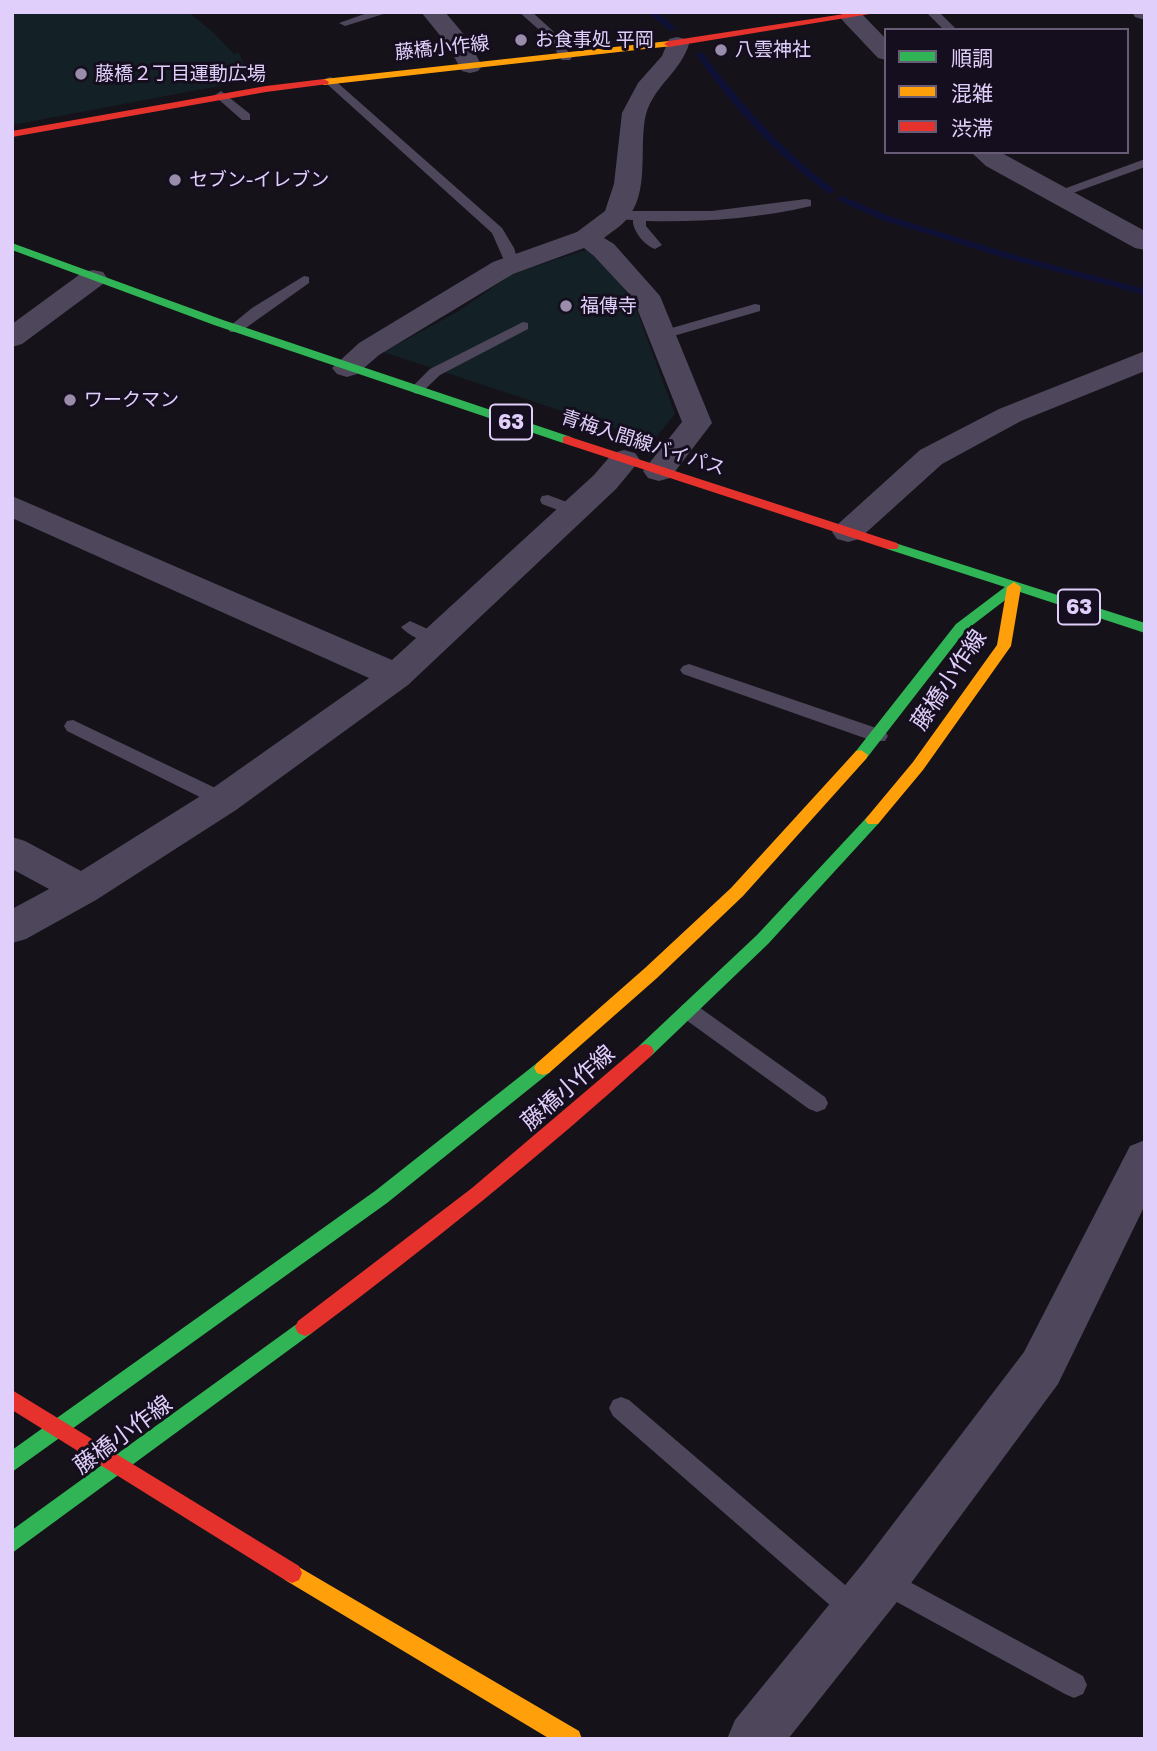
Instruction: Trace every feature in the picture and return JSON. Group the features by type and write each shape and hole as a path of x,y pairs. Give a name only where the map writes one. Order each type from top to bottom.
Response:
{"main road":[{"name":"藤橋小作線","path":"12,134 221,95 677,44 877,12"},
{"name":"青梅入間線バイパス","path":"12,246 93,278 347,368 1145,628"},
{"name":"藤橋小作線","path":"12,1462 381,1196 559,1055 737,892 879,736 961,627 1014,587"},
{"name":"藤橋小作線","path":"12,1543 391,1264 575,1115 689,1011 821,881 918,765 1004,646 1014,587"},
{"path":"12,1399 215,1527 571,1739"}],"street":[{"path":"432,12 458,42 470,66"},
{"path":"852,17 884,51"},
{"path":"347,368 369,349 512,264 587,238 628,216 624,199 634,113 647,88 673,58 677,44"},
{"path":"986,154 1145,242"},
{"path":"587,238 604,250 646,296 697,423 659,471"},
{"path":"12,338 93,278"},
{"path":"848,532 931,457 1010,415 1145,360"},
{"path":"12,928 82,889 223,800 397,676 423,633 561,505 624,460"},
{"path":"12,506 397,676"},
{"path":"12,851 82,889"},
{"path":"754,1739 869,1596 1041,1368 1145,1159"}],"lane":[{"path":"345,23 384,12"},
{"path":"525,12 549,33 566,57"},
{"path":"932,12 949,28"},
{"path":"331,81 497,231 512,264"},
{"path":"221,95 246,117"},
{"path":"1056,194 1145,163"},
{"path":"628,216 714,217 806,203"},
{"path":"628,216 655,245"},
{"path":"235,329 257,310 304,280"},
{"path":"663,335 755,308"},
{"path":"416,390 436,372 523,326"},
{"path":"689,670 879,736"},
{"path":"72,726 223,800"},
{"path":"689,1011 817,1103"},
{"path":"621,1408 869,1596 1074,1685"}],"shaded area":[{"name":"藤橋２丁目運動広場","path":"12,12 188,12 234,54 239,53 251,80 12,125"},
{"path":"591,248 633,300 675,414 653,441 383,352 457,312 512,274"}],"waterway":[{"path":"651,12 673,29"},
{"path":"700,55 759,129 810,176 831,191"},
{"path":"842,199 886,218 1011,257 1145,292"}],"traffic: fast":[{"path":"12,246 219,323 567,440"},
{"path":"892,546 1145,628"},
{"path":"861,755 961,627 1014,587"},
{"path":"645,1051 763,939 873,820"},
{"path":"12,1462 381,1197 543,1068"},
{"path":"12,1543 305,1327"}],"traffic: slow":[{"path":"324,82 669,44"},
{"path":"873,820 918,766 1004,646 1014,587"},
{"path":"543,1068 651,973 737,892 861,755"},
{"path":"292,1573 571,1739"}],"traffic: jam":[{"path":"669,44 877,12"},
{"path":"12,134 266,89 324,82"},
{"path":"567,440 892,546"},
{"path":"305,1327 479,1194 645,1051"},
{"path":"12,1399 292,1573"}],"place":[{"name":"お食事処 平岡","path":"521,40"},
{"name":"八雲神社","path":"721,50"},
{"name":"藤橋２丁目運動広場","path":"81,74"},
{"name":"セブン-イレブン","path":"175,180"},
{"name":"福傳寺","path":"566,306"},
{"name":"ワークマン","path":"70,400"}]}
